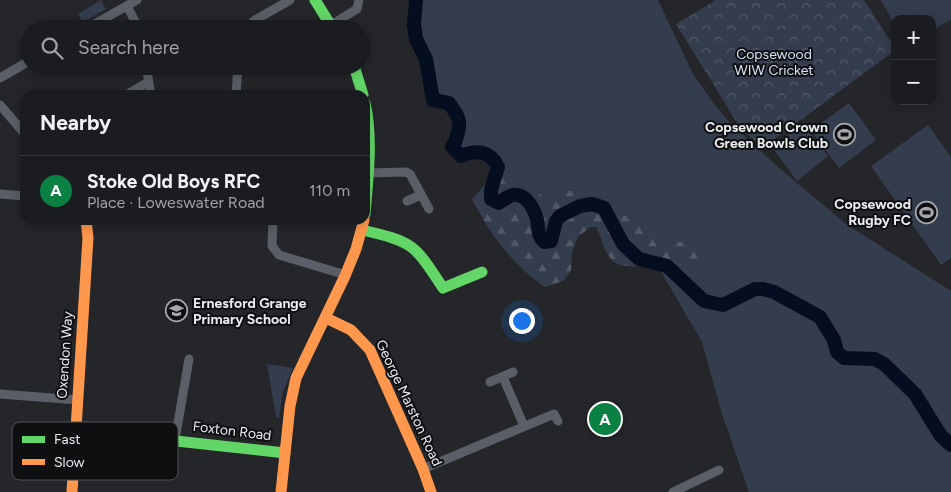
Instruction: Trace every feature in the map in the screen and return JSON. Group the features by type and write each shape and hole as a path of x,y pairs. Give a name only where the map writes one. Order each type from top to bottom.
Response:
{"street":[{"path":"102,20 137,0"},
{"path":"255,20 290,0"},
{"path":"315,0 328,20"},
{"path":"341,20 356,9 359,0"},
{"path":"127,6 134,20"},
{"path":"0,78 20,66"},
{"path":"147,75 150,90"},
{"path":"236,90 237,75"},
{"path":"357,75 361,90"},
{"path":"134,90 148,82"},
{"path":"0,105 20,128"},
{"path":"370,173 406,172 410,174 429,209"},
{"path":"0,194 20,196"},
{"path":"407,201 421,194"},
{"name":"Oxendon Way","path":"77,422 88,238 87,225"},
{"path":"273,225 272,246 279,255 346,275"},
{"path":"281,492 292,392 299,373 346,275 363,225 413,247 423,256 443,288 482,272"},
{"name":"George Marston Road","path":"326,318 346,326 360,336 370,350 432,492"},
{"name":"Foxton Road","path":"178,422 189,358"},
{"path":"490,382 513,372"},
{"path":"503,377 524,426"},
{"path":"0,394 78,400"},
{"path":"423,469 554,414 558,421"},
{"name":"Foxton Road","path":"178,440 285,453"},
{"path":"673,492 719,470"},
{"path":"694,483 698,492"}],"green space":[{"path":"101,0 106,9 87,20 82,20 78,14"},
{"path":"416,0 658,0 693,74 731,124 785,173 846,224 951,291 951,492 749,492 722,414 702,342 656,263 639,259 604,209 560,216 495,179 498,168 497,161 493,157 483,153 471,153 461,156 452,147 458,133 459,121 449,103 433,100 426,59 416,39 414,24"},
{"name":"Copsewood WIW Cricket","path":"716,0 864,0 891,42 891,53 772,141 765,144 758,143 741,129 676,24"},
{"path":"881,0 951,0 951,20 936,28 936,15 891,15 891,18"},
{"name":"Copsewood Crown Green Bowls Club","path":"849,103 876,140 839,168 811,130"},
{"path":"803,124 828,156 797,181 772,147"},
{"name":"Copsewood Rugby FC","path":"928,125 951,157 951,258 941,265 871,166"},
{"path":"505,163 514,182 536,190 544,198 553,191 582,191 645,227 650,234 664,242 690,242 703,252 702,264 697,272 675,264 624,266 611,259 606,252 596,227 590,227 578,237 572,252 571,271 563,281 545,287 523,269 501,245 485,223 472,199"},
{"path":"267,364 293,368 283,392 279,418 276,417"}],"waterway":[{"path":"416,0 414,24 416,39 426,59 433,100 449,103 459,121 457,137 452,147 461,156 477,152 483,153 491,158 498,167 491,190 491,199 499,203 513,195 522,196 526,199 534,211 539,234 544,242 551,241 556,221 560,216 580,206 592,204 604,208 623,244 639,259 667,266 704,301 723,305 755,289 774,292 820,317 834,340 837,352 844,358 875,359 884,364 915,394 941,436 951,445"}],"traffic: fast":[{"path":"315,0 327,20"},
{"path":"357,75 361,90"},
{"path":"362,230 393,238 411,247 418,253 443,288 482,272"},
{"path":"178,441 285,453"}],"traffic: slow":[{"path":"76,422 88,238 87,225"},
{"path":"281,492 290,406 296,378 345,276 356,249 363,225"},
{"path":"326,318 351,330 370,350 423,469 431,492"},
{"path":"72,492 73,480"}],"place":[{"name":"Copsewood Crown Green Bowls Club","path":"844,135"},
{"name":"Copsewood Rugby FC","path":"927,212"},
{"name":"Ernesford Grange Primary School","path":"177,311"},
{"name":"Stoke Old Boys RFC","path":"605,419"}]}
